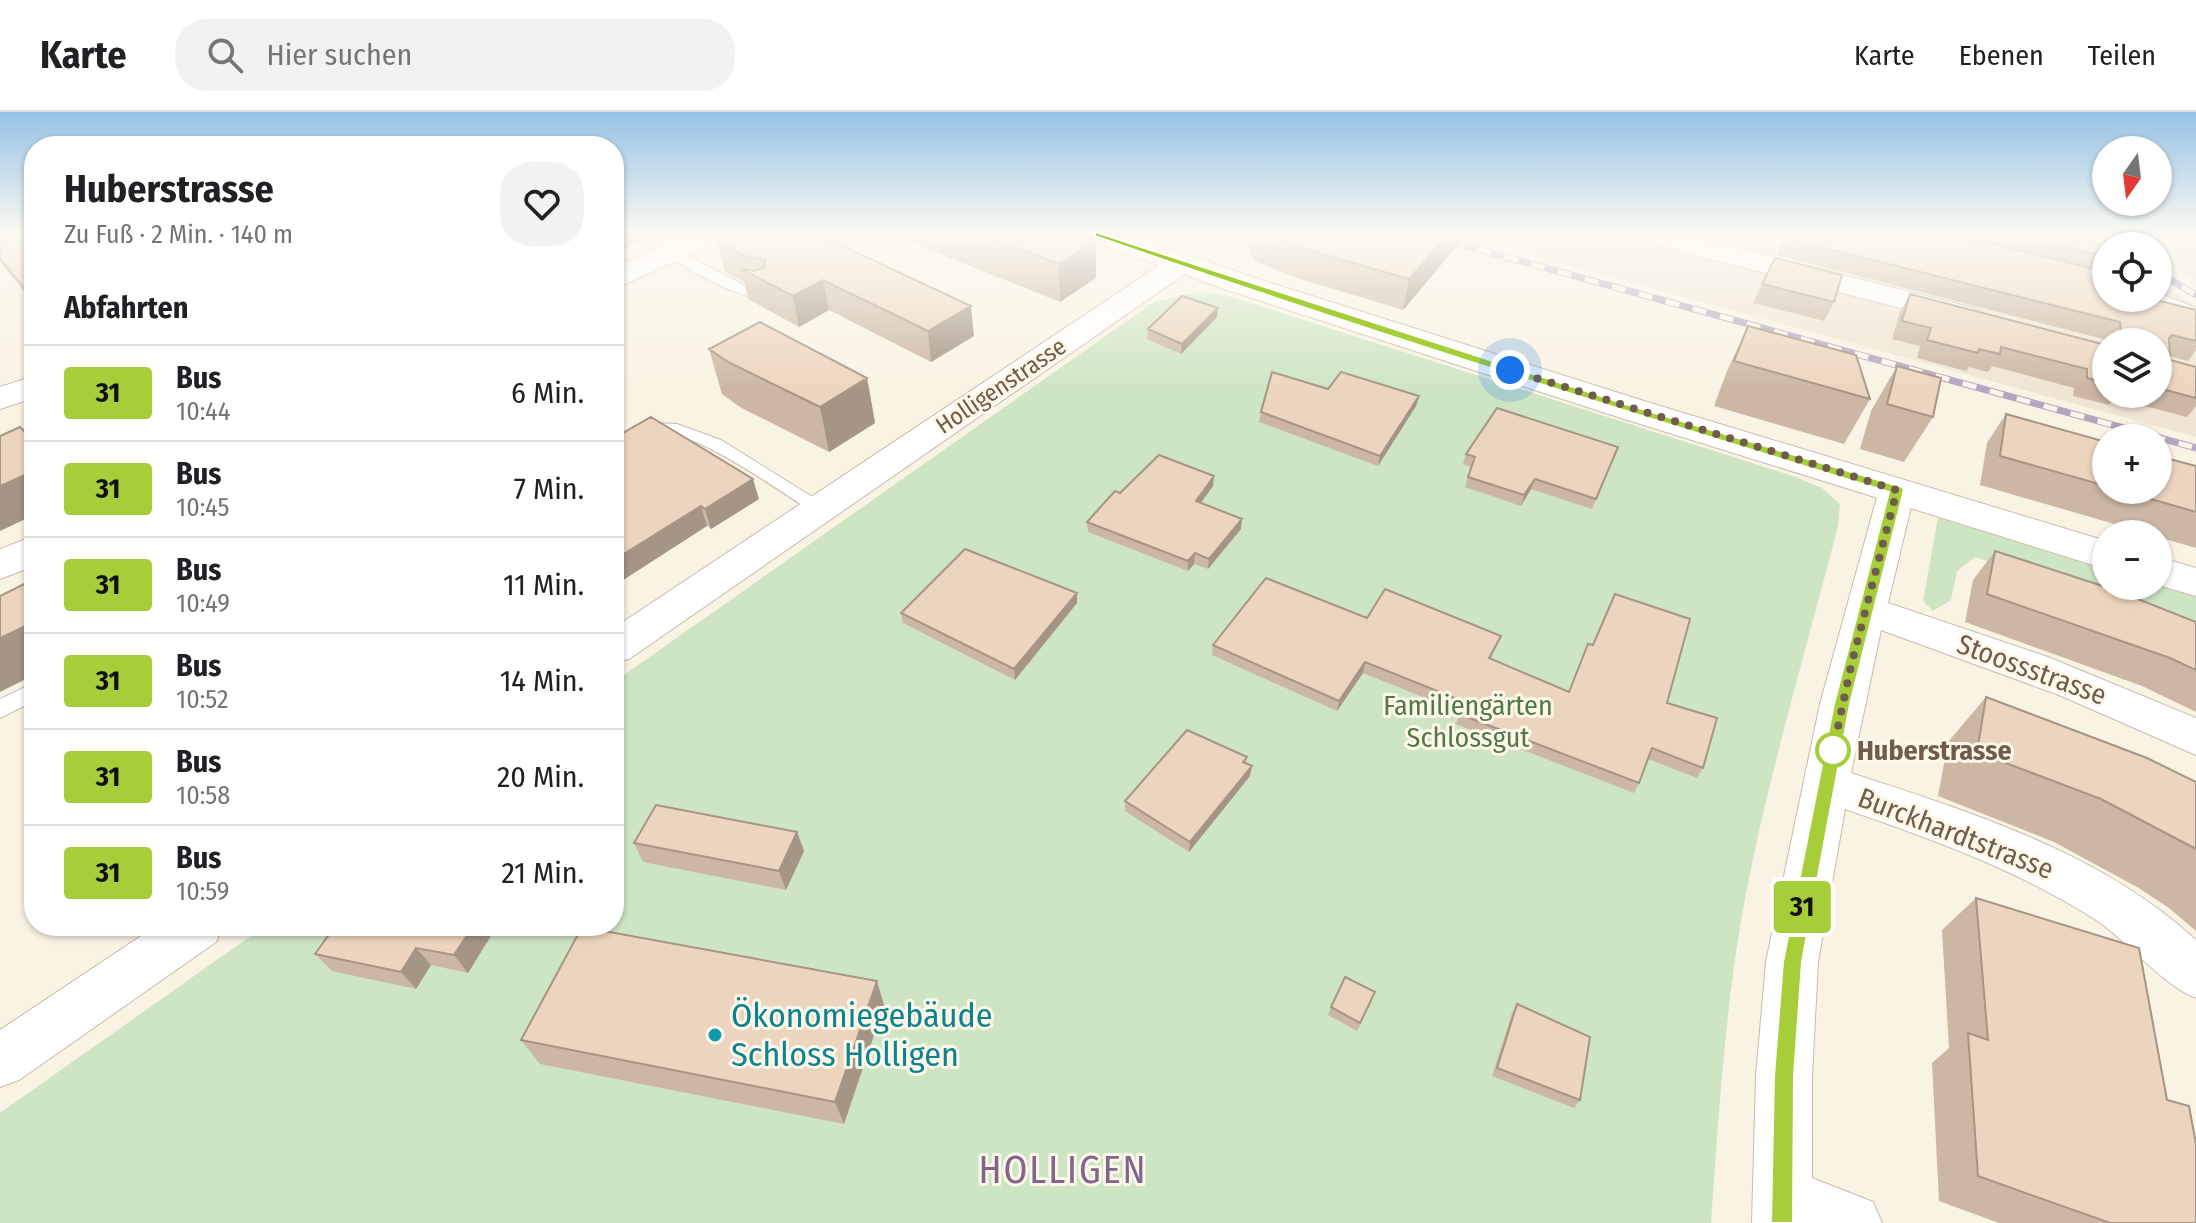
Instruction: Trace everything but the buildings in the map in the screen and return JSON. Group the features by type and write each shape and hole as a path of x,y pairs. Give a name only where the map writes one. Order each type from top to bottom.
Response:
{"main road":[{"path":"1252,286 1616,405 2092,551"},
{"path":"0,565 24,554"},
{"path":"2172,575 2196,582"}],"street":[{"name":"Holligenstrasse","path":"624,641 1148,286"},
{"path":"1848,286 1983,321"},
{"path":"0,399 24,390"},
{"path":"1852,1223 1782,1210 1784,1076 1792,962 1807,877 1842,704 1897,490"},
{"name":"Stoossstrasse","path":"1865,610 2074,683 2196,738"},
{"name":"Burckhardtstrasse","path":"1828,784 1962,830 2037,860 2105,899 2173,949 2196,974"},
{"path":"0,1061 183,936"}],"lane":[{"path":"739,286 749,293 763,294 759,286"},
{"path":"2172,304 2196,314"},
{"path":"624,442 653,428 679,430 745,462 820,508"},
{"path":"0,709 24,696"}],"shaded area":[{"path":"1643,286 2092,286 2092,312 2172,312 2172,291 2196,306 2196,437 2172,430 2172,424 2148,424"}],"green space":[{"name":"Familiengärten Schlossgut","path":"1198,292 1225,295 1796,477 1822,488 1840,504 1838,526 1749,876 1734,964 1711,1223 0,1223 0,1113 251,936 624,936 624,675 1154,302"},
{"path":"1940,506 2092,553 2092,594 1975,557 1957,571 1951,600 1933,611 1923,601"},
{"path":"2172,577 2196,585 2196,627 2111,600 2172,600"}],"railway":[{"path":"1610,286 2196,448"},
{"path":"2181,286 2196,295"}],"bus line":[{"name":"31","path":"1247,286 1631,409 1897,490 1842,704 1792,962 1784,1076 1782,1223"}],"place":[{"name":"Huberstrasse","path":"1833,750"},
{"name":"Ökonomiegebäude Schloss Holligen","path":"715,1035"}],"district":[{"name":"HOLLIGEN","path":"1063,1170"}],"route":[{"path":"1510,370 1897,490 1851,666 1833,750"}]}
